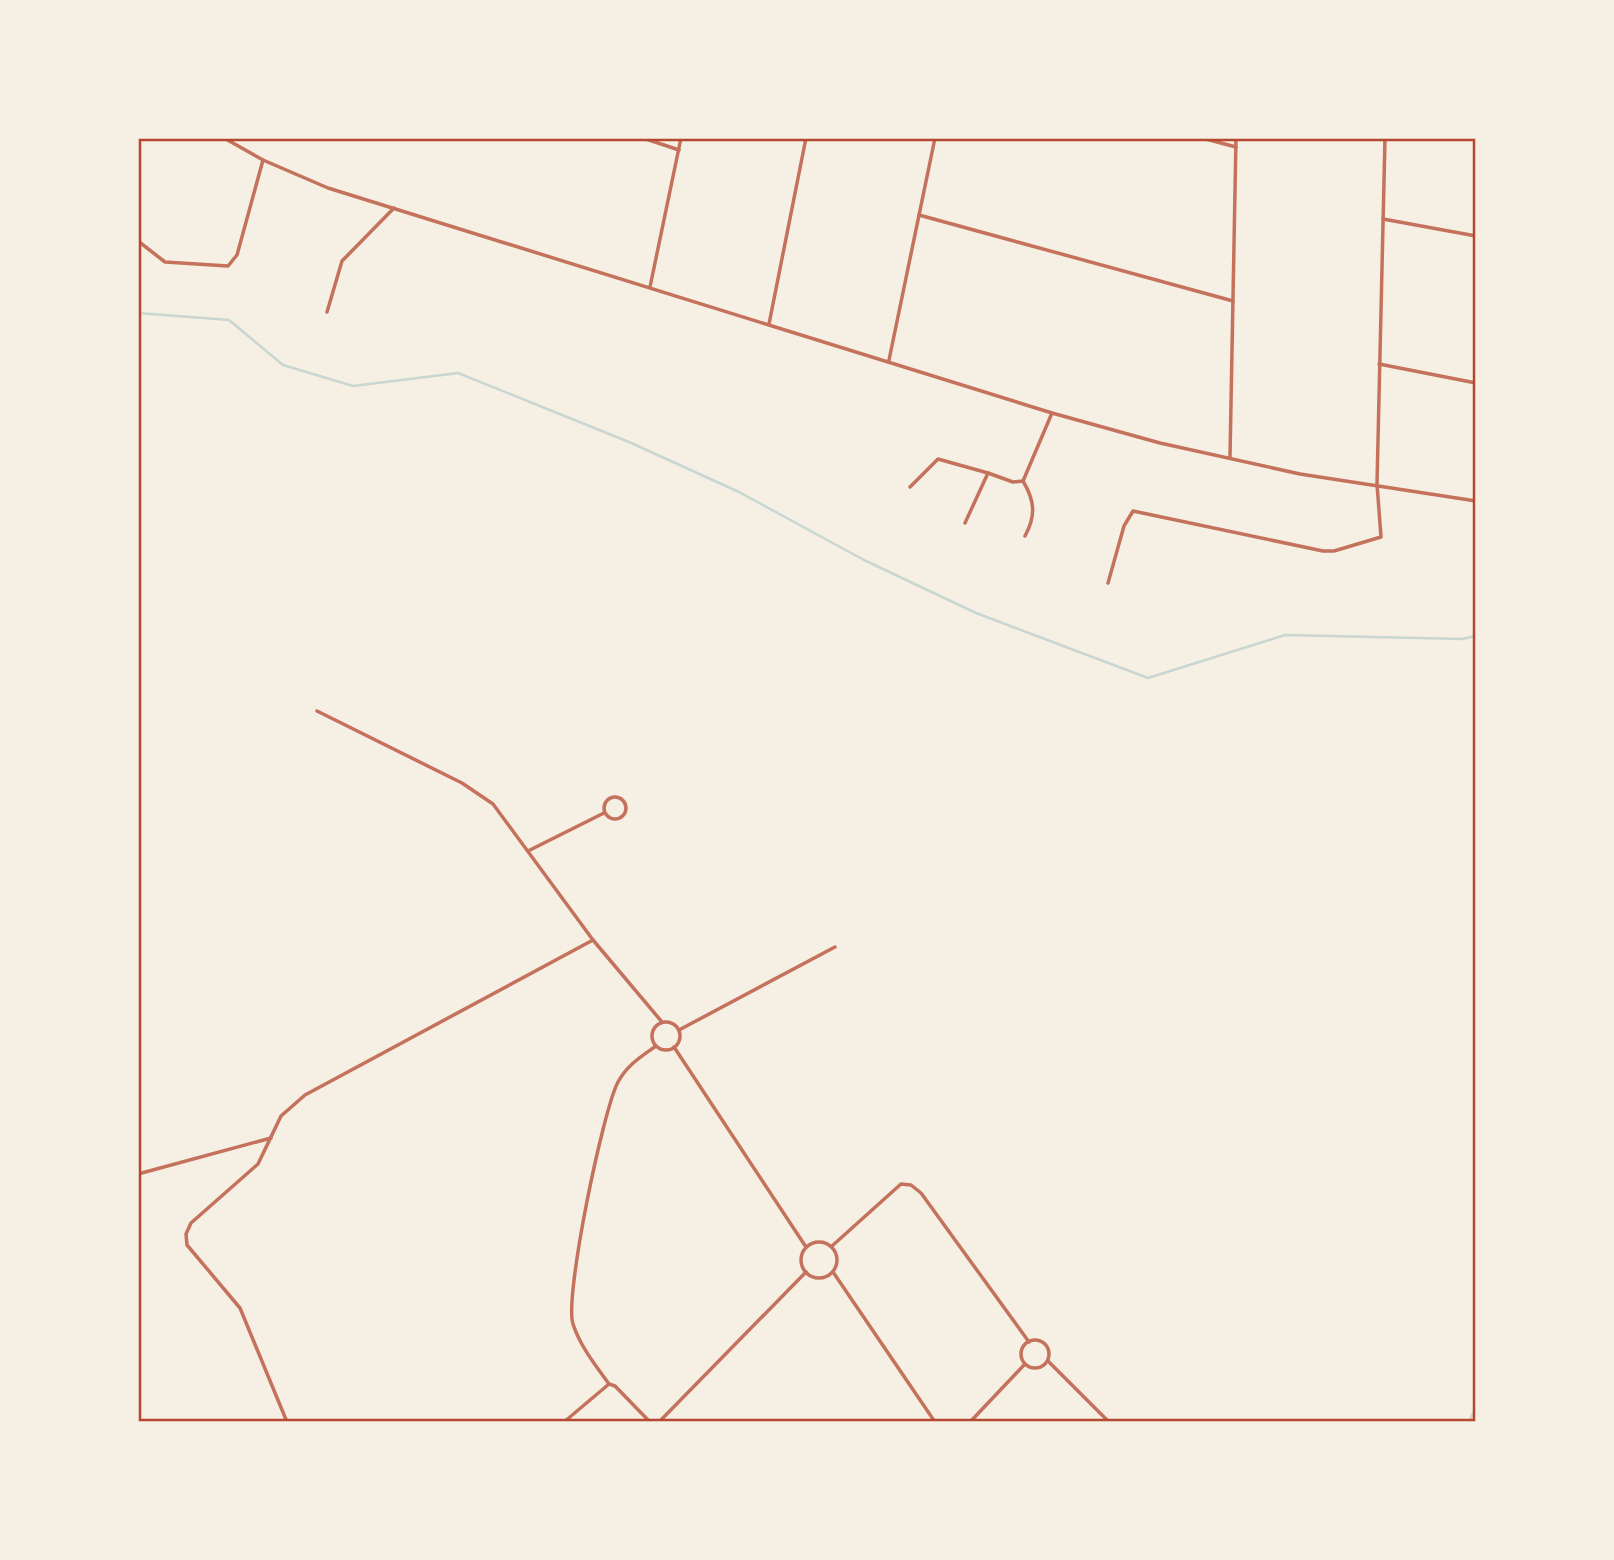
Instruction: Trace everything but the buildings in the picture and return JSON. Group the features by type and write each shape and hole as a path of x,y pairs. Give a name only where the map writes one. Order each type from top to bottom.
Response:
{"street":[{"path":"224,138 263,160 328,188 889,360 1052,413 1160,443 1300,474 1476,501"},
{"path":"643,138 678,150"},
{"path":"650,288 681,138"},
{"path":"769,324 806,138"},
{"path":"889,360 935,138"},
{"path":"1202,138 1236,147"},
{"path":"1230,457 1236,138"},
{"path":"1108,583 1124,526 1133,511 1322,551 1334,551 1381,537 1377,484 1385,138"},
{"path":"138,242 165,262 228,266 237,255 263,160"},
{"path":"327,312 342,261 394,208"},
{"path":"919,215 1233,301"},
{"path":"1383,219 1476,236"},
{"path":"1379,364 1476,383"},
{"path":"1025,536 1034,517 1034,504 1023,481 1052,413"},
{"path":"911,487 937,459 1013,482 1023,481"},
{"path":"965,523 988,473"},
{"path":"317,711 481,794 494,804 593,940 662,1022 675,1025 679,1030 678,1042 674,1047 668,1050 656,1045"},
{"path":"611,797 624,802 626,811 621,818 611,819 604,813 604,803 611,797"},
{"path":"528,851 604,813"},
{"path":"287,1422 240,1308 189,1248 186,1234 191,1223 258,1164 281,1116 304,1095 593,940"},
{"path":"679,1030 835,947"},
{"path":"656,1045 654,1030 662,1022"},
{"path":"650,1422 615,1386 609,1384 572,1323 574,1281 606,1117 618,1082 636,1059 656,1045"},
{"path":"674,1047 806,1247"},
{"path":"138,1174 272,1137"},
{"path":"832,1246 901,1184 911,1185 920,1193 1029,1342"},
{"path":"814,1242 832,1246 837,1259 833,1272 819,1278 806,1272 801,1259 806,1247 814,1242"},
{"path":"659,1422 806,1272"},
{"path":"833,1272 935,1422"},
{"path":"1038,1340 1045,1344 1049,1352 1048,1361 1042,1367 1033,1368 1025,1364 1021,1356 1023,1348 1029,1342 1038,1340"},
{"path":"1048,1361 1110,1422"},
{"path":"970,1422 1025,1364"},
{"path":"564,1422 609,1384"}],"waterway":[{"path":"138,313 229,320 283,365 353,386 458,373 629,442 739,492 864,560 976,613 1148,678 1285,635 1462,639 1476,636"},
{"path":"1469,1422 1476,1407"}]}
